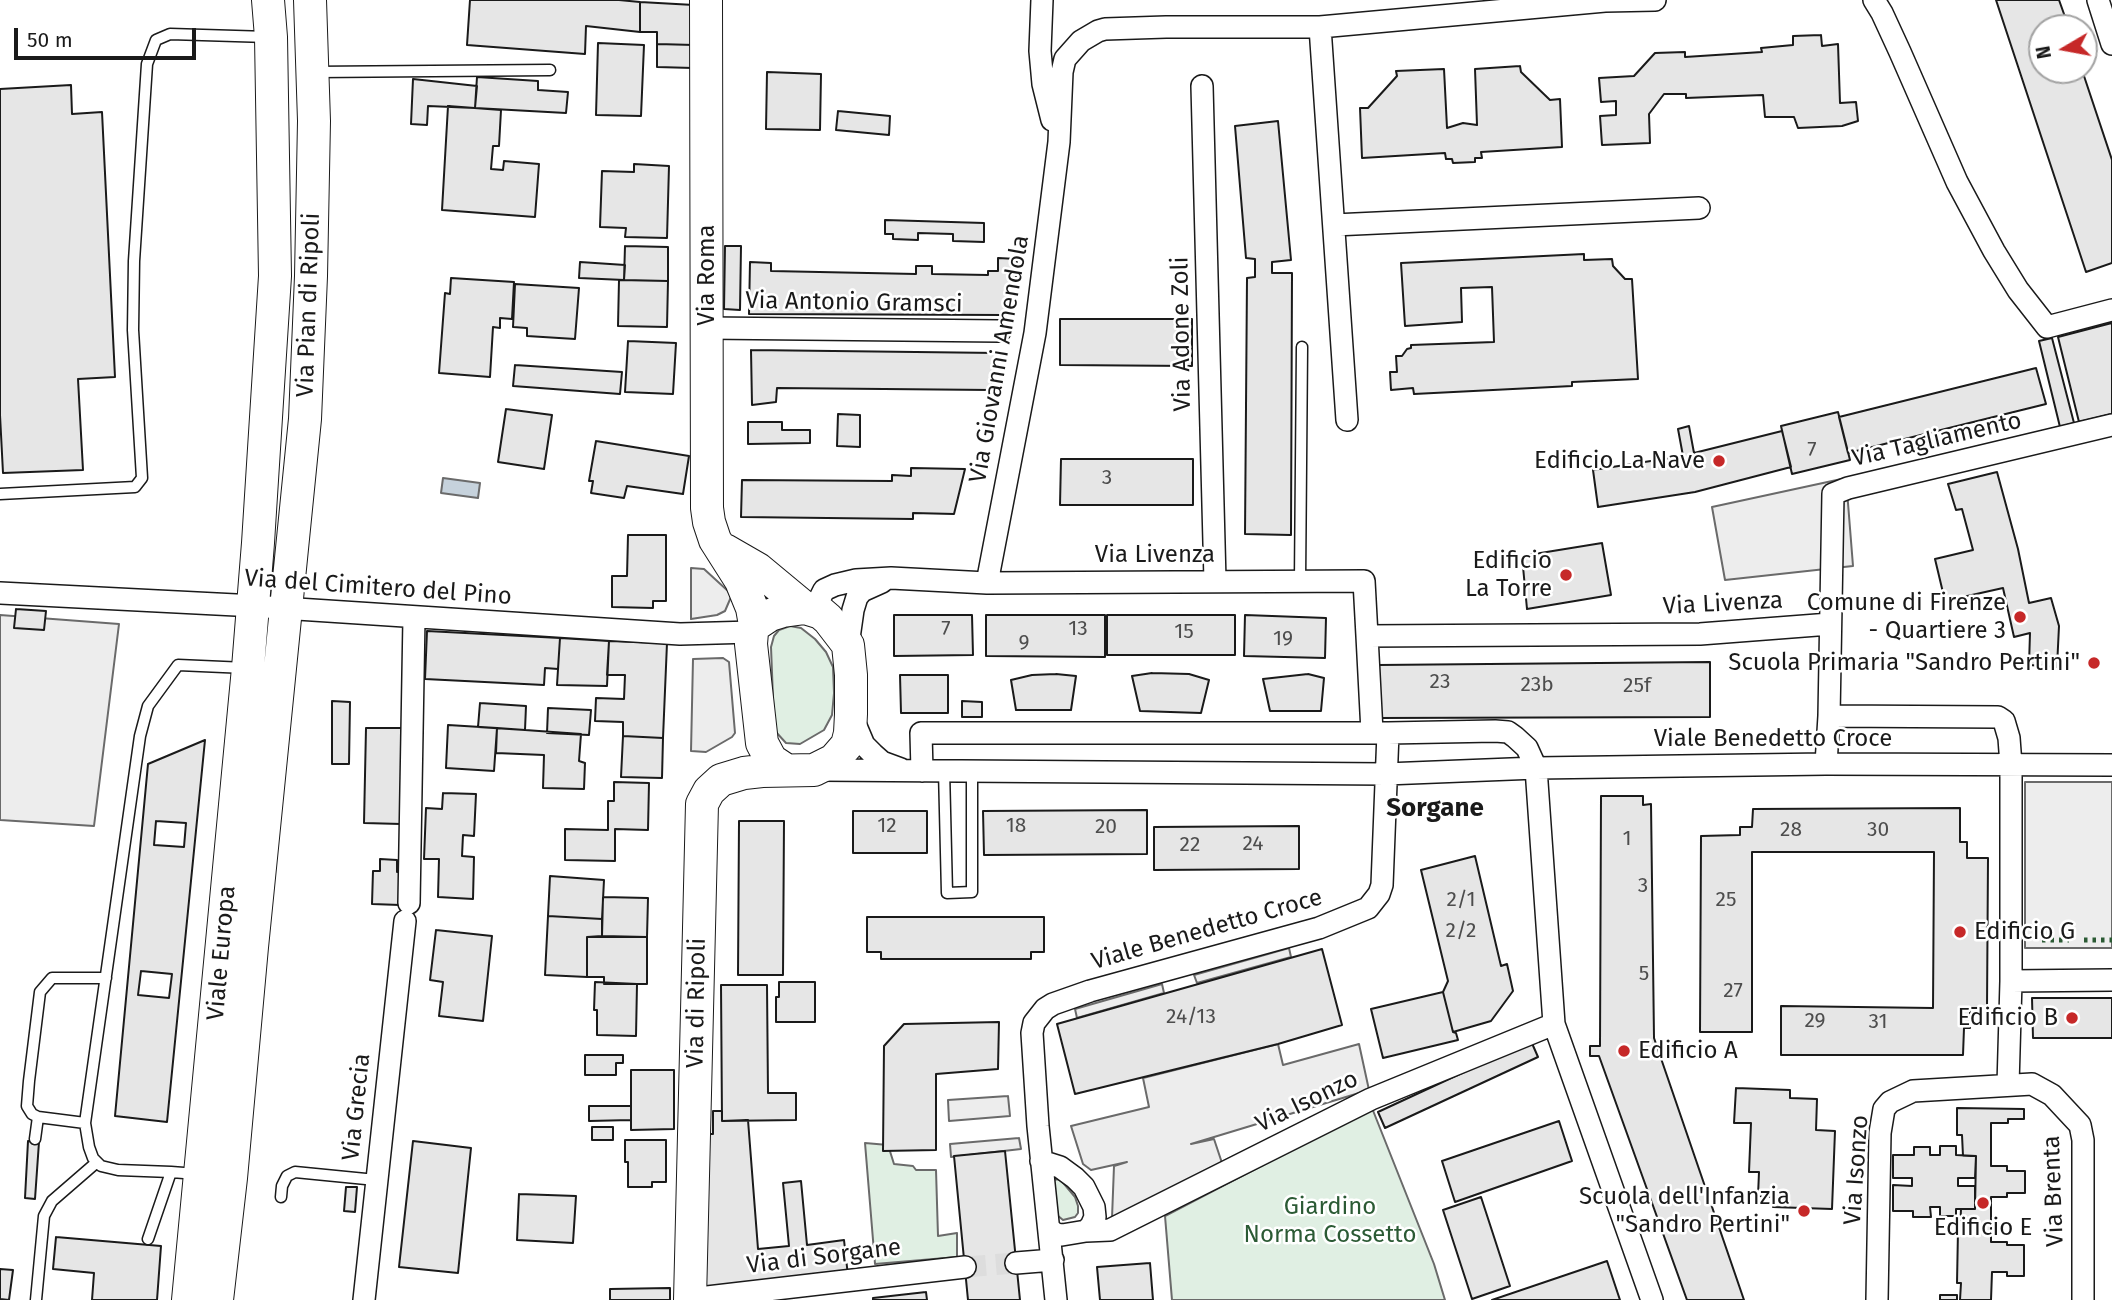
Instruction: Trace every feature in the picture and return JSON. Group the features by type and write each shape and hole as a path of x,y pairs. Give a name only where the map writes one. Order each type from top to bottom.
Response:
{"main road":[{"name":"Via Pian di Ripoli","path":"254,606 275,276 268,0"},
{"name":"Via Pian di Ripoli","path":"286,608 305,419 312,263 314,121 310,0"},
{"name":"Via Roma","path":"706,0 707,508 711,531 741,582 752,608 754,628"},
{"path":"720,547 758,569 809,609 828,619 848,645 851,714 847,745 834,760 800,770 771,760 762,743 751,643 754,628 770,615 809,609"},
{"name":"Viale Europa","path":"218,1300 207,1175 254,606"},
{"name":"Viale Europa","path":"188,1300 207,1175 252,947 286,608"},
{"name":"Via di Ripoli","path":"690,1299 702,804 715,785 731,777 744,773 800,770"}],"street":[{"path":"1041,0 1040,51 1043,84 1059,142"},
{"name":"Via Giovanni Amendola","path":"987,583 1035,333 1059,142 1060,88 1065,60 1081,41 1098,31 1166,27 1320,27 1594,2 1655,0"},
{"path":"1874,0 1882,12 1957,182 2018,290 2047,327 2112,310"},
{"path":"2098,0 2112,44"},
{"path":"1320,27 1347,420"},
{"name":"Via Adone Zoli","path":"1202,86 1215,581"},
{"path":"1334,225 1699,208"},
{"name":"Via Antonio Gramsci","path":"706,328 1000,331"},
{"name":"Via Tagliamento","path":"1826,764 1833,494 1848,488 2112,425"},
{"name":"Via Livenza","path":"848,645 857,597 862,591 891,578"},
{"name":"Via Livenza","path":"809,609 824,590 835,585 856,580 891,578 987,583 1364,581 1367,636 1380,733"},
{"name":"Via del Cimitero del Pino","path":"0,593 254,606 680,634 754,628"},
{"name":"Via Grecia","path":"364,1300 407,912 414,618"},
{"name":"Via Livenza","path":"1367,636 1700,634 1830,624"},
{"name":"Viale Benedetto Croce","path":"851,714 864,745 873,754 892,766 916,771"},
{"name":"Viale Benedetto Croce","path":"1829,716 1998,717 2004,721 2007,729 2011,765"},
{"path":"916,771 921,733 1508,732 1527,748 1536,768 1554,1024 1652,1300"},
{"path":"1124,733 1125,771"},
{"name":"Viale Benedetto Croce","path":"1056,1300 1049,1228 1051,1164 1038,1126 1032,1032 1034,1023 1053,1004 1090,991 1319,928 1361,912 1374,902 1382,885 1386,774 1380,733"},
{"name":"Viale Benedetto Croce","path":"800,770 1386,774 1536,768 1826,764 2112,765"},
{"path":"2008,1085 2011,765"},
{"path":"2011,981 2112,980"},
{"name":"Via Isonzo","path":"1086,1231 1110,1230 1371,1099 1554,1024"},
{"name":"Via Brenta","path":"2008,1085 2032,1084 2052,1095 2080,1125 2083,1300"},
{"name":"Via Isonzo","path":"1877,1300 1880,1133 1884,1110 1890,1102 1913,1091 2008,1085"},
{"path":"1049,1228 1055,1234 1062,1235 1086,1231 1095,1217 1089,1195 1075,1178 1051,1164"},
{"path":"1016,1263 1053,1260"},
{"name":"Via di Sorgane","path":"690,1299 965,1266"}],"lane":[{"path":"0,494 135,487 142,478 133,316 147,64 156,40 170,34 271,37"},
{"path":"313,72 550,70"},
{"path":"1300,581 1302,348"},
{"path":"207,1175 118,1170 101,1166 93,1158 85,1123 140,736 148,706 178,665 248,668"},
{"path":"944,770 947,893 972,892 972,770"},
{"path":"85,1123 38,1118 27,1106 40,992 52,978 106,978"},
{"path":"35,1139 38,1118"},
{"path":"36,1300 44,1216 52,1201 97,1162"},
{"path":"281,1197 286,1175 295,1172 376,1180"},
{"path":"148,1239 207,1175"}],"green space":[{"path":"790,626 801,628 815,639 826,652 833,667 832,715 824,730 800,744 786,743 775,731 774,724 771,647 779,630"},
{"name":"Giardino Norma Cossetto","path":"1372,1108 1434,1264 1445,1300 1172,1300 1165,1216"},
{"path":"865,1143 888,1145 894,1164 913,1166 916,1170 936,1170 938,1236 957,1233 957,1257 875,1264"},
{"path":"1060,1179 1075,1197 1078,1206 1075,1217 1063,1220 1057,1215 1053,1180"}],"shaded area":[{"path":"443,478 480,483 478,498 441,493"},
{"path":"1846,478 1853,566 1725,580 1712,507"},
{"path":"691,568 704,569 728,591 731,597 725,611 691,619"},
{"path":"0,615 119,624 94,826 0,820"},
{"path":"723,658 729,662 735,733 706,752 691,751 693,659"},
{"path":"2025,782 2112,782 2112,948 2025,948"},
{"path":"1289,948 1291,957 1197,983 1194,975"},
{"path":"1162,984 1164,993 1077,1018 1075,1009"},
{"path":"1278,1044 1283,1065 1359,1044 1369,1090 1191,1144 1214,1139 1223,1166 1112,1218 1114,1166 1127,1162 1091,1170 1083,1164 1071,1126 1149,1107 1143,1078"},
{"path":"1008,1096 1010,1116 949,1121 948,1100"},
{"path":"1019,1138 1021,1149 951,1157 950,1144"}],"building":[{"path":"470,0 640,2 640,32 586,26 585,54 467,45"},
{"path":"1996,0 2059,0 2064,14 2028,14 2028,84 2087,84 2112,160 2112,263 2086,272"},
{"path":"640,2 694,5 694,45 657,44 657,32 640,32"},
{"path":"1821,35 1822,46 1838,44 1840,103 1856,102 1858,121 1842,126 1798,128 1794,117 1765,117 1763,95 1686,98 1686,94 1664,94 1649,114 1650,143 1602,145 1600,116 1616,115 1616,101 1601,102 1599,78 1634,76 1655,53 1685,52 1685,57 1762,52 1761,48 1793,45 1793,36"},
{"path":"598,43 644,45 641,116 596,115"},
{"path":"657,44 694,45 693,68 657,67"},
{"path":"1520,66 1521,72 1550,100 1560,99 1562,147 1481,152 1482,158 1475,158 1475,162 1453,163 1452,159 1446,159 1445,153 1362,158 1360,108 1368,108 1397,76 1396,71 1444,69 1447,128 1463,123 1477,125 1475,69"},
{"path":"767,72 821,74 820,130 766,129"},
{"path":"477,77 538,81 538,90 568,92 566,113 475,108"},
{"path":"413,79 477,86 475,108 428,106 427,125 411,124"},
{"path":"71,85 72,114 102,112 115,377 78,379 83,470 3,473 0,415 0,89"},
{"path":"448,106 501,110 499,146 493,146 491,169 503,170 504,161 539,164 535,217 442,210"},
{"path":"838,111 890,116 889,135 836,130"},
{"path":"1278,121 1291,260 1272,262 1272,273 1292,273 1291,535 1245,534 1247,278 1255,277 1255,259 1246,258 1235,126"},
{"path":"634,164 669,166 667,238 625,237 626,228 600,227 602,171 634,172"},
{"path":"885,220 984,223 984,242 953,241 953,234 918,233 918,240 893,239 893,234 885,234"},
{"path":"625,246 668,247 668,281 624,280"},
{"path":"725,246 741,246 740,310 724,309"},
{"path":"1584,254 1584,260 1612,259 1613,266 1625,279 1632,279 1638,379 1572,382 1572,386 1414,394 1413,388 1391,390 1390,372 1397,372 1396,356 1402,356 1411,345 1494,342 1492,287 1461,288 1462,322 1405,326 1401,263"},
{"path":"998,258 1017,259 1016,281 1011,281 1005,315 749,314 750,262 771,263 771,271 916,274 916,266 932,266 932,274 988,275 988,271 998,271"},
{"path":"580,262 625,265 624,280 579,278"},
{"path":"451,278 514,282 512,319 500,318 500,328 493,327 490,377 439,373 445,293 450,294"},
{"path":"619,280 668,281 667,327 618,326"},
{"path":"515,284 579,288 575,339 527,336 527,328 513,327"},
{"path":"1060,319 1192,319 1192,366 1060,365"},
{"path":"2112,323 2112,414 2079,422 2058,337"},
{"path":"2052,338 2074,423 2060,427 2039,341"},
{"path":"628,341 676,343 673,394 625,392"},
{"path":"751,350 998,353 991,390 777,388 776,402 752,405"},
{"path":"515,365 622,372 620,394 513,386"},
{"path":"2036,368 2046,404 1848,453 1839,417"},
{"path":"506,409 552,415 544,469 498,462"},
{"path":"1838,412 1850,460 1792,474 1781,426"},
{"path":"838,414 860,415 860,447 837,446"},
{"path":"748,422 782,422 782,430 810,430 810,443 748,444"},
{"name":"Edificio La Nave","path":"1689,426 1694,453 1782,431 1791,467 1695,492 1598,507 1593,470 1683,456 1678,429"},
{"path":"596,441 689,456 683,494 627,486 624,498 591,493 593,481 589,481"},
{"path":"1061,459 1193,459 1193,505 1060,505"},
{"path":"911,468 965,469 954,514 913,513 913,519 741,517 742,480 892,481 892,475 911,476"},
{"path":"1997,472 2018,549 2029,603 2051,598 2059,626 2057,667 2029,665 2030,633 2014,637 2003,588 1945,601 1935,559 1973,550 1962,509 1956,510 1948,484"},
{"path":"628,535 666,535 666,601 653,601 653,608 612,607 612,576 627,576"},
{"name":"Edificio La Torre","path":"1602,543 1611,595 1527,609 1522,556"},
{"path":"16,609 46,611 44,630 14,628"},
{"path":"894,615 972,615 973,655 894,656"},
{"path":"986,615 1105,615 1105,657 986,656"},
{"path":"1107,615 1235,615 1235,655 1107,655"},
{"path":"1245,615 1326,618 1325,658 1244,656"},
{"path":"427,631 560,638 558,669 545,668 544,685 425,679"},
{"path":"560,638 609,641 607,686 557,685"},
{"path":"609,641 667,643 663,738 623,736 623,722 595,721 596,698 624,699 625,675 607,675"},
{"path":"1710,662 1710,717 1377,718 1378,665"},
{"path":"1152,673 1189,674 1209,680 1201,713 1140,711 1132,676"},
{"path":"1308,674 1324,678 1321,711 1270,711 1263,679"},
{"path":"900,675 948,675 948,713 901,713"},
{"path":"1032,675 1076,676 1071,710 1016,710 1011,680"},
{"path":"332,701 350,702 349,764 332,764"},
{"path":"962,701 982,702 982,717 962,717"},
{"path":"480,703 526,706 525,730 478,727"},
{"path":"548,708 591,710 589,735 547,733"},
{"path":"448,725 497,728 494,771 446,768"},
{"path":"366,728 403,728 401,824 364,823"},
{"path":"497,728 581,734 579,761 585,763 584,789 543,788 544,755 496,753"},
{"path":"623,736 663,738 662,778 621,777"},
{"path":"205,740 167,1122 115,1116 148,764","holes":["156,821 186,823 184,847 154,845","141,971 172,974 169,998 138,995"]},
{"path":"614,782 649,783 648,830 615,829 615,861 565,860 565,829 608,830 608,801 614,801"},
{"path":"443,793 476,794 474,836 463,835 462,856 474,857 473,899 438,897 439,859 424,859 426,808 442,809"},
{"name":"Edificio A","path":"1601,796 1643,796 1643,805 1651,804 1654,1038 1744,1300 1687,1300 1599,1056 1590,1056 1590,1046 1600,1046"},
{"name":"Edificio G","path":"1960,808 1960,842 1967,842 1967,858 1988,858 1987,1008 1970,1008 1970,1028 1964,1028 1963,1055 1781,1055 1781,1006 1933,1008 1934,852 1752,852 1752,1032 1700,1032 1701,836 1740,835 1740,827 1752,827 1753,809"},
{"path":"1147,810 1147,854 984,855 983,811"},
{"path":"853,811 927,811 927,853 853,853"},
{"path":"739,821 784,821 783,975 738,975"},
{"path":"1299,826 1299,869 1154,870 1154,827"},
{"path":"1475,856 1501,966 1507,964 1513,991 1491,1021 1453,1032 1443,992 1448,981 1421,870"},
{"path":"380,859 397,860 397,872 401,872 400,905 372,904 373,871 380,871"},
{"path":"550,876 604,880 602,919 548,916"},
{"path":"603,897 648,898 647,937 602,936"},
{"path":"548,916 602,919 602,936 587,937 587,977 545,975"},
{"path":"867,917 1044,917 1044,952 1031,952 1031,959 881,959 881,952 867,952"},
{"path":"436,930 492,936 483,1021 439,1016 443,982 430,980"},
{"path":"587,937 647,937 647,984 604,984 604,977 587,977"},
{"path":"1322,949 1342,1025 1278,1044 1075,1094 1057,1024"},
{"path":"595,982 637,984 636,1036 597,1035"},
{"path":"779,982 815,982 815,1022 776,1022"},
{"path":"721,985 767,985 768,1093 796,1093 796,1120 722,1121"},
{"path":"1443,992 1453,1032 1458,1040 1383,1058 1371,1009"},
{"name":"Edificio B","path":"2032,998 2112,998 2112,1038 2033,1038"},
{"path":"999,1022 998,1069 936,1074 936,1150 883,1151 884,1046 904,1024"},
{"path":"1531,1041 1538,1057 1385,1128 1378,1112"},
{"path":"585,1055 623,1055 623,1063 616,1063 616,1075 585,1075"},
{"path":"631,1070 674,1070 674,1129 631,1130"},
{"path":"1736,1088 1790,1090 1790,1098 1817,1099 1816,1130 1835,1131 1832,1209 1773,1207 1773,1197 1758,1196 1759,1172 1749,1172 1751,1123 1734,1123"},
{"path":"589,1106 631,1106 631,1120 589,1121"},
{"name":"Edificio E","path":"1957,1108 2024,1109 2024,1119 1991,1123 1991,1166 2007,1166 2007,1171 2025,1171 2025,1193 2007,1193 2007,1197 1991,1197 1991,1242 2024,1245 2024,1276 2007,1276 2007,1272 1992,1272 1991,1300 1960,1300 1961,1283 1957,1283 1958,1230 1960,1231 1961,1209 1975,1209 1976,1156 1963,1156 1962,1135 1957,1135"},
{"path":"713,1111 722,1111 722,1121 748,1120 758,1249 789,1246 783,1183 801,1181 807,1245 844,1240 848,1276 704,1292 707,1134 713,1134"},
{"path":"1559,1121 1572,1161 1455,1202 1442,1161"},
{"path":"592,1127 613,1127 613,1140 592,1140"},
{"path":"625,1140 666,1140 666,1182 652,1182 652,1187 628,1187"},
{"path":"28,1141 39,1142 35,1199 25,1198"},
{"path":"413,1141 471,1148 458,1273 399,1267"},
{"path":"1940,1146 1956,1146 1956,1155 1976,1156 1975,1178 1958,1178 1958,1186 1975,1186 1975,1209 1956,1209 1956,1216 1940,1216 1940,1207 1930,1207 1931,1217 1913,1217 1913,1211 1893,1211 1893,1185 1912,1186 1912,1178 1893,1178 1893,1155 1914,1155 1914,1147 1930,1147 1930,1155 1940,1155"},
{"path":"1005,1151 1020,1300 968,1300 954,1156"},
{"path":"346,1187 357,1187 355,1212 344,1211"},
{"path":"519,1194 576,1196 573,1243 517,1240"},
{"path":"1481,1197 1510,1286 1472,1299 1443,1210"},
{"path":"56,1237 161,1246 157,1300 92,1300 94,1273 53,1269"},
{"path":"1607,1261 1620,1300 1492,1300"},
{"path":"1150,1263 1153,1300 1100,1300 1097,1267"},
{"path":"0,1269 13,1270 9,1300 0,1299"},
{"path":"670,1288 670,1300 610,1300 610,1289"},
{"path":"926,1292 927,1300 873,1300 873,1298"},
{"path":"1940,1295 1957,1295 1957,1300 1940,1300"}],"tunnel":[{"path":"965,1267 1016,1263"}],"hedge":[{"path":"2042,940 2069,940"},
{"path":"2084,940 2112,940"}],"place":[{"name":"Edificio La Nave","path":"1719,461"},
{"name":"Edificio La Torre","path":"1566,575"},
{"name":"Comune di Firenze - Quartiere 3","path":"2020,617"},
{"name":"Scuola Primaria \"Sandro Pertini\"","path":"2094,663"},
{"name":"Edificio G","path":"1960,932"},
{"name":"Edificio B","path":"2072,1018"},
{"name":"Edificio A","path":"1624,1051"},
{"name":"Edificio E","path":"1983,1203"},
{"name":"Scuola dell'Infanzia \"Sandro Pertini\"","path":"1804,1211"}],"district":[{"name":"Sorgane","path":"1435,809"}]}
